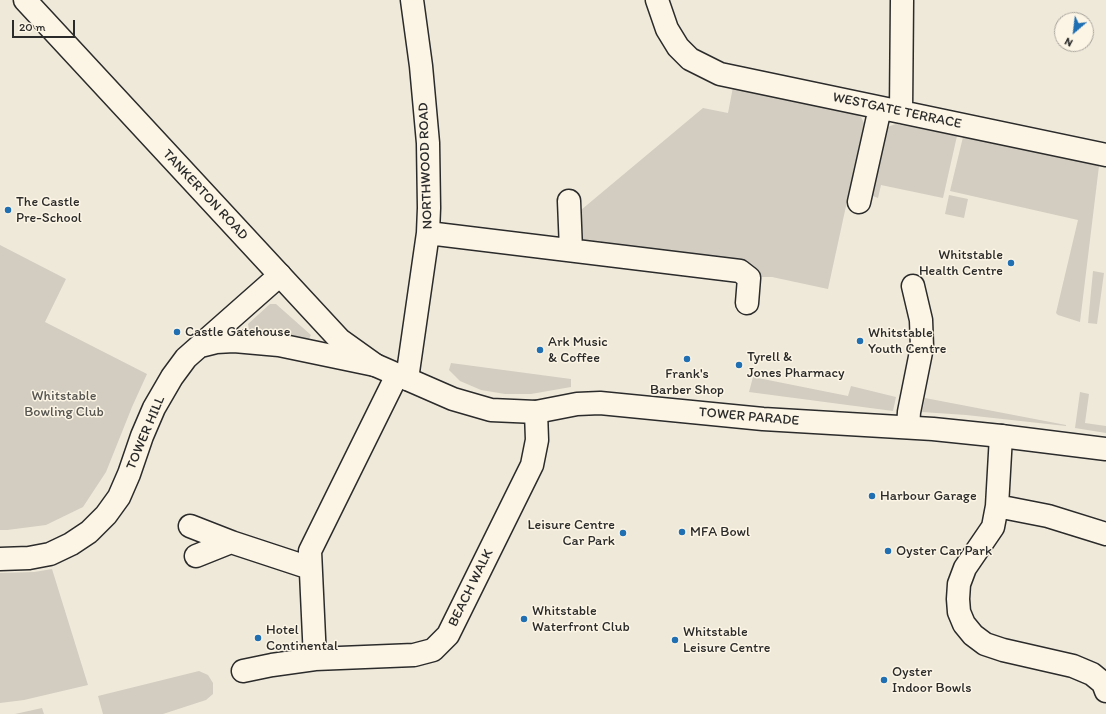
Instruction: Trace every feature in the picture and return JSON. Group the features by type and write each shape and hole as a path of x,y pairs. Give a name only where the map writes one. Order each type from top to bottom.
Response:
{"street":[{"name":"TANKERTON ROAD","path":"25,0 340,340 375,365 402,377"},
{"name":"NORTHWOOD ROAD","path":"402,377 428,233 428,143 421,66 412,0"},
{"name":"WESTGATE TERRACE","path":"657,0 667,30 678,47 690,59 720,74 1106,155"},
{"path":"901,112 902,0"},
{"path":"859,202 880,108"},
{"path":"569,201 571,250"},
{"path":"428,233 740,271 749,278 747,303"},
{"name":"TOWER HILL","path":"0,559 29,558 50,554 71,544 89,532 106,516 119,497 154,408 172,377 186,358 280,275"},
{"path":"908,427 909,412 922,348 921,320 914,286"},
{"path":"200,346 216,342 234,341 279,345 375,365"},
{"path":"315,660 310,551 402,377"},
{"name":"TOWER PARADE","path":"402,377 453,399 492,410 536,412 577,404 600,403 763,419 908,427 1001,436 1106,449"},
{"name":"BEACH WALK","path":"243,671 272,665 315,660 414,655 433,650 448,635 532,465 537,440 536,412"},
{"path":"1001,436 997,506 993,527 965,568 959,584 959,612 964,624 973,635 985,644 1003,650 1073,666 1092,674 1103,683 1106,691"},
{"path":"997,506 1048,516 1102,536"},
{"path":"190,526 231,542 310,568"},
{"path":"196,556 231,542"}],"green space":[{"path":"733,87 855,114 861,117 864,123 828,289 772,277 759,277 578,245 575,215 703,108 728,113"},
{"path":"896,124 957,136 943,198 881,185 878,198 870,195 885,129"},
{"path":"963,137 1099,166 1080,322 1056,313 1078,220 950,191"},
{"path":"949,195 968,199 964,218 945,214"},
{"name":"Whitstable Bowling Club","path":"0,245 66,279 45,322 147,374 106,472 83,507 46,525 7,530 0,530"},
{"path":"1093,271 1104,273 1097,324 1088,323"},
{"path":"270,304 276,304 311,335 309,339 277,332 249,329 248,324"},
{"path":"451,363 571,379 571,387 531,394 505,394 481,390 460,381 449,370"},
{"path":"753,377 848,396 851,386 896,397 893,411 749,392"},
{"path":"1080,392 1089,394 1085,423 1106,426 1106,433 1075,428"},
{"path":"925,398 1066,426 966,415 922,412"},
{"path":"52,569 88,685 24,700 0,703 0,573 34,572"},
{"path":"199,671 208,675 213,683 213,694 206,700 163,714 103,714 98,696"},
{"path":"42,708 44,714 15,714"}],"place":[{"name":"The Castle Pre-School","path":"8,210"},
{"name":"Whitstable Health Centre","path":"1011,263"},
{"name":"Castle Gatehouse","path":"177,332"},
{"name":"Whitstable Youth Centre","path":"860,341"},
{"name":"Ark Music & Coffee","path":"540,350"},
{"name":"Frank's Barber Shop","path":"687,359"},
{"name":"Tyrell & Jones Pharmacy","path":"739,365"},
{"name":"Harbour Garage","path":"872,496"},
{"name":"MFA Bowl","path":"682,532"},
{"name":"Leisure Centre Car Park","path":"623,533"},
{"name":"Oyster Car Park","path":"888,551"},
{"name":"Whitstable Waterfront Club","path":"524,619"},
{"name":"Hotel Continental","path":"258,638"},
{"name":"Whitstable Leisure Centre","path":"675,640"},
{"name":"Oyster Indoor Bowls","path":"884,680"}]}
